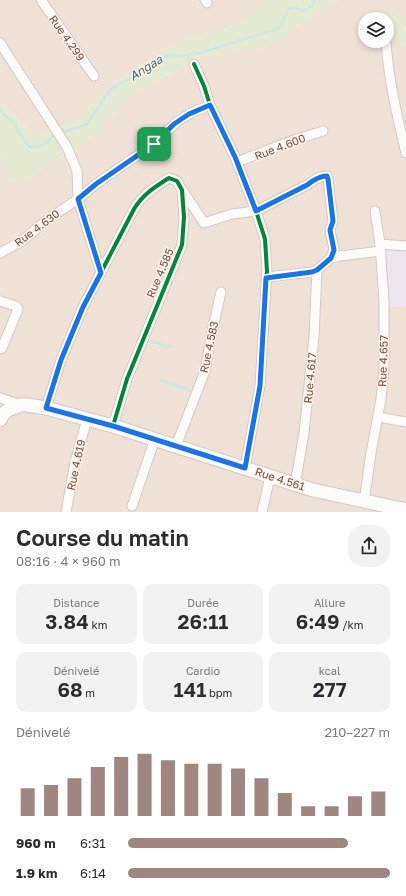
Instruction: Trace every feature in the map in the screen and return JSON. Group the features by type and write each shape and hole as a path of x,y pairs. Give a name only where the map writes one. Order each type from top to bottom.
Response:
{"main road":[{"name":"Rue 4.561","path":"21,405 46,408 113,426 313,490 404,511"},
{"path":"0,420 3,414 8,410 21,405"}],"street":[{"name":"Rue 4.299","path":"41,0 94,76"},
{"path":"0,43 67,147 78,171 78,199 101,273"},
{"path":"386,48 388,74 406,153"},
{"path":"194,64 204,86 210,105 238,162 265,239 266,278 260,386 245,468"},
{"name":"Rue 4.630","path":"0,253 22,241 46,220 78,199 96,184 154,144 174,124 189,114 210,105"},
{"name":"Rue 4.600","path":"238,162 294,140 323,132"},
{"path":"46,408 61,360 83,307 134,208 146,193 169,178 177,181 204,223 232,214 256,211 307,185 311,181 327,176 332,203 333,221 330,230 334,250 331,258"},
{"name":"Rue 4.585","path":"113,426 130,372 182,245 184,217 182,190"},
{"name":"Rue 4.657","path":"364,502 381,399 385,337 380,248 375,211"},
{"path":"266,278 317,270 331,258 380,248 406,246"},
{"name":"Rue 4.617","path":"295,484 304,433 314,336 317,270"},
{"name":"Rue 4.583","path":"176,446 205,371 221,292"},
{"path":"0,301 16,306 18,309 0,350"},
{"path":"0,398 21,405"},
{"path":"378,417 406,422"},
{"name":"Rue 4.619","path":"66,512 75,462 87,419"},
{"path":"132,506 155,440"},
{"path":"262,512 270,477"}],"shaded area":[{"path":"0,0 268,0 243,20 222,30 193,37 171,46 143,68 122,79 102,94 67,124 35,137 0,100"},
{"path":"339,0 406,0 406,28 394,17 394,12 358,12 358,48 394,48 394,42 399,43 406,47 406,512 0,512 0,153 3,165 32,177 46,165 78,149 100,130 133,95 150,84 205,57 262,48 285,38 304,21"},
{"path":"394,29 396,29 398,37 394,40"},
{"path":"384,248 406,250 406,306 391,307"}],"green space":[{"path":"268,0 339,0 304,21 285,38 262,48 205,57 150,84 133,95 100,130 78,149 46,165 32,177 11,182 3,165 0,153 0,100 35,137 67,124 122,79 143,68 171,46 193,37 222,30 243,20"},
{"path":"392,8 394,8 401,17 405,31 406,47 399,43 394,43 394,40 397,37 394,28 394,12 390,12"}],"waterway":[{"name":"Angaa","path":"60,133 87,124 110,90 157,63 164,56 200,53 277,29 282,24 288,10 294,8 304,11 313,5 314,0"},
{"name":"Angaa","path":"0,109 4,115 12,121 29,147 44,144 55,134"},
{"path":"147,340 169,347"},
{"path":"160,380 195,392"}],"cycle path":[{"path":"194,64 204,86 210,105 235,157 265,239 267,271 260,386 245,468"},
{"path":"46,408 61,360 83,307 134,209 145,195 169,178 177,181 182,190 184,217 182,245 127,379 113,426"}],"route":[{"path":"210,105 235,157 256,211 307,185 311,181 324,176 327,176 328,179 333,221 330,230 334,250 331,258 317,270 312,272 266,278 260,386 245,468 113,426 46,408 61,360 83,307 101,273 78,199 96,184 154,144 178,121 189,114 210,105"}]}
